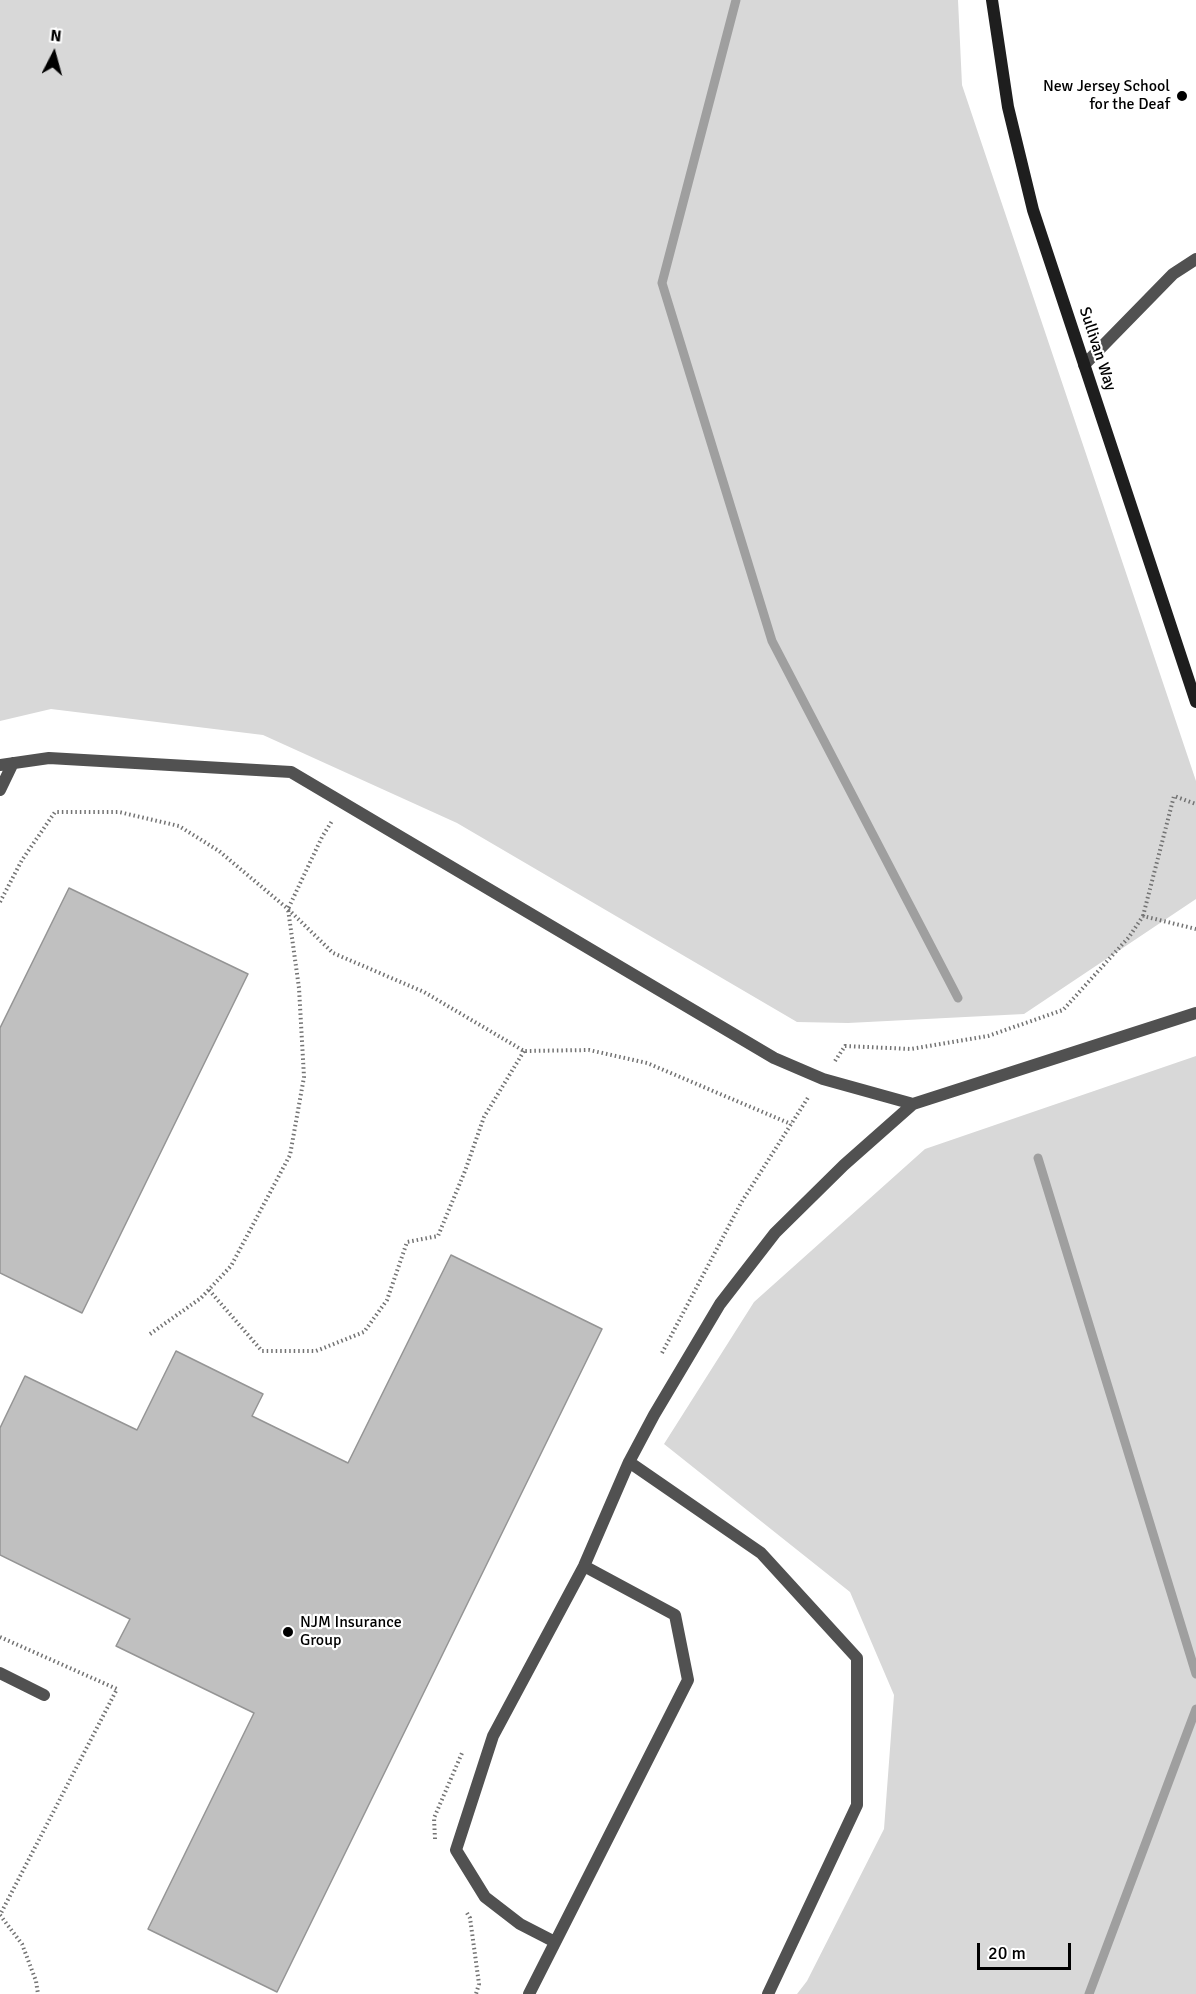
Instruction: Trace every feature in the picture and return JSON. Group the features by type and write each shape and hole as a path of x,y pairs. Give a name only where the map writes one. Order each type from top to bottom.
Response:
{"main road":[{"name":"Sullivan Way","path":"992,0 1008,106 1033,210 1196,702"}],"street":[{"path":"1084,365 1173,274 1196,259"},
{"path":"0,765 49,758 291,772 774,1058 823,1079 913,1104"},
{"path":"0,790 13,763"},
{"path":"555,1942 520,1924 485,1897 456,1850 493,1736 584,1566 628,1462 720,1304 775,1233 844,1165 913,1104 1196,1013"},
{"path":"628,1462 761,1553 857,1658 857,1805 768,1994"},
{"path":"529,1994 688,1680 675,1615 584,1566"},
{"path":"0,1673 44,1695"}],"path":[{"path":"658,1361 741,1203 813,1089 823,1079 845,1046 911,1050 988,1036 1063,1010 1130,937 1143,916 1174,796 1196,804"},
{"path":"150,1335 201,1298 231,1266 290,1155 304,1077 299,988 288,909 322,837 344,803"},
{"path":"0,902 22,860 55,812 119,812 179,826 219,851 288,909 333,953 424,992 524,1051 590,1050 647,1063 791,1124"},
{"path":"1143,916 1196,929"},
{"path":"209,1290 262,1351 316,1352 364,1332 387,1300 407,1242 438,1236 484,1117 524,1051"},
{"path":"0,1637 117,1689 0,1914 22,1944 36,1981 38,1994"},
{"path":"435,1849 434,1818 464,1749"},
{"path":"465,1909 470,1918 479,1984 476,1994"}],"shaded area":[{"path":"0,0 958,0 962,85 1196,781 1196,899 1024,1014 848,1023 797,1022 457,823 263,735 51,709 0,721"},
{"path":"1196,1056 1196,1994 797,1994 807,1981 884,1829 894,1695 850,1592 664,1444 754,1302 925,1149"}],"building":[{"path":"69,888 248,974 82,1313 0,1273 0,1028"},
{"name":"NJM Insurance Group","path":"451,1255 602,1329 277,1992 148,1929 254,1713 116,1646 130,1619 0,1555 0,1428 25,1376 137,1430 176,1351 263,1394 252,1416 348,1463"}],"waterway":[{"path":"736,0 662,283 772,641 958,998"},
{"path":"1038,1158 1196,1674"},
{"path":"1089,1994 1196,1709"}],"place":[{"name":"New Jersey School for the Deaf","path":"1182,96"},
{"name":"NJM Insurance Group","path":"288,1632"}]}
